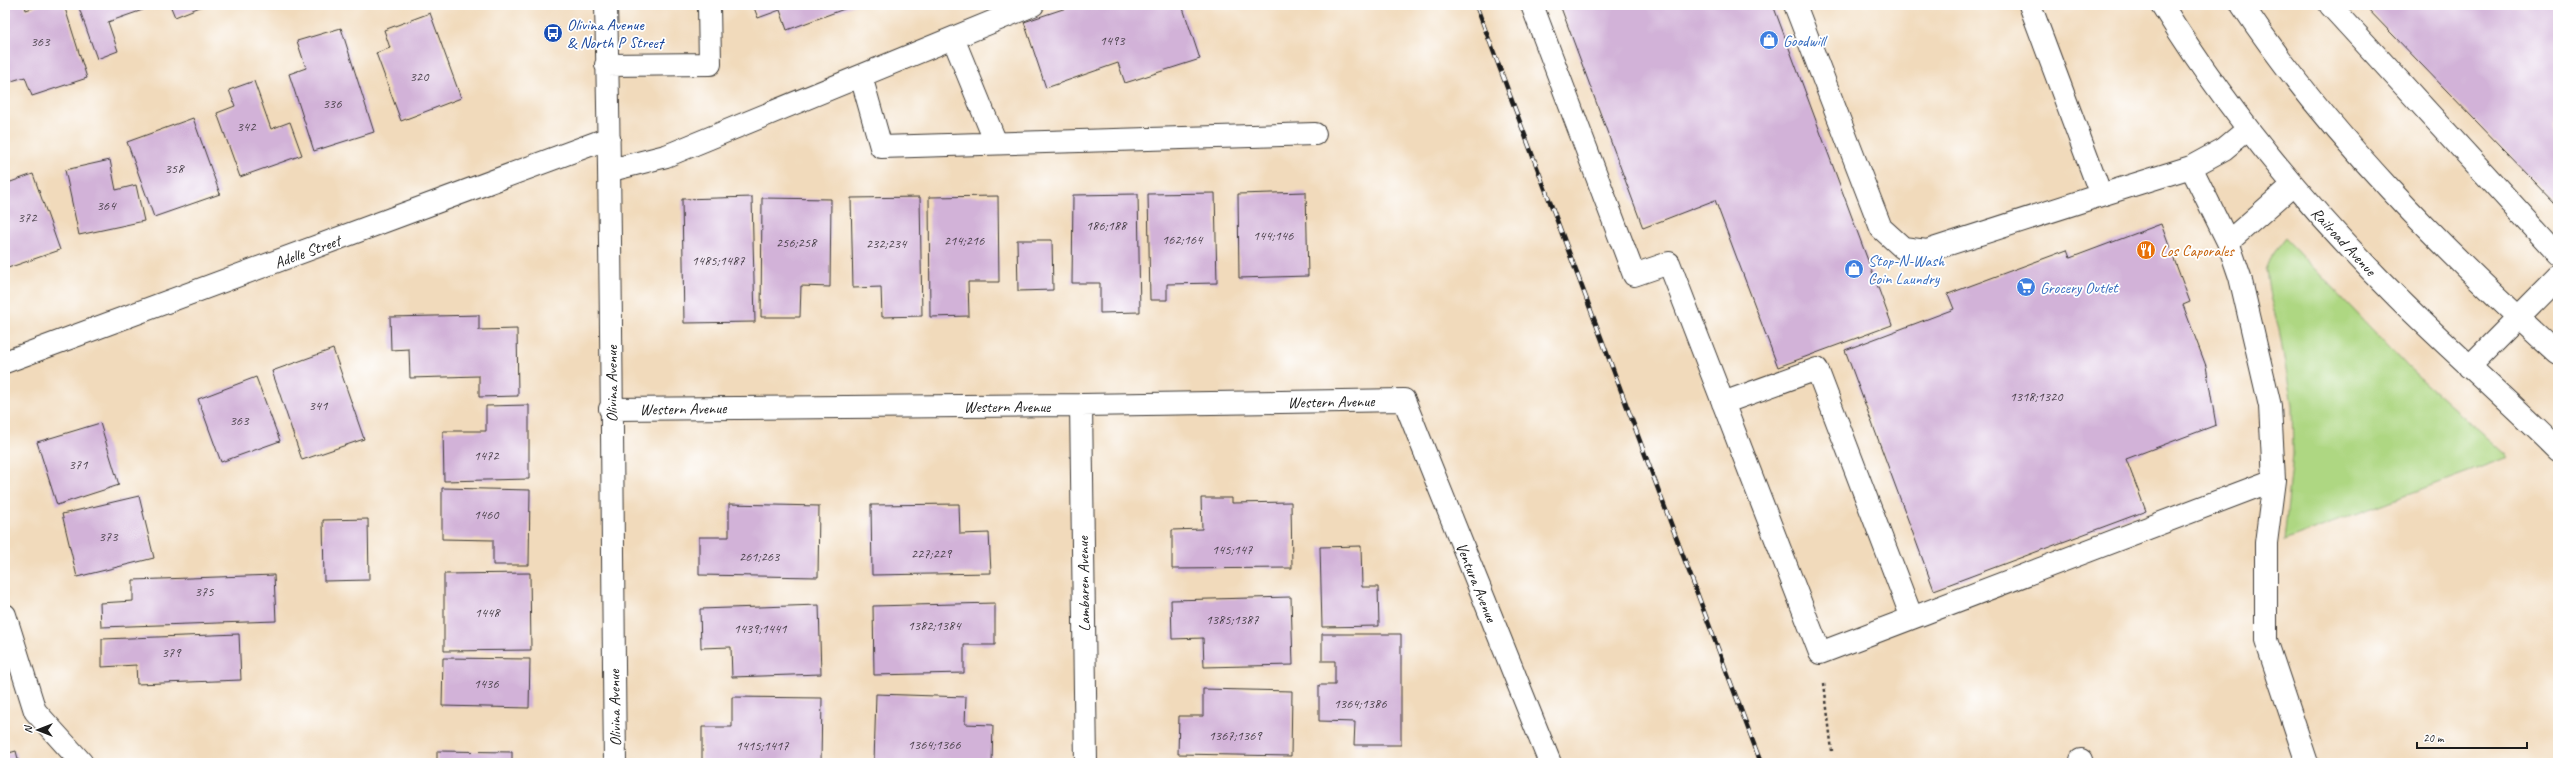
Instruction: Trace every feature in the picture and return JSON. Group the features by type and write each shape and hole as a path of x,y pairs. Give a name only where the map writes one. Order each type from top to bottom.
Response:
{"street":[{"name":"Olivina Avenue","path":"606,5 606,65 611,170 610,409 615,763"},
{"path":"606,65 710,64 709,5"},
{"path":"611,170 666,156 1032,5"},
{"path":"1532,5 1634,275 1669,263 1820,652 2274,480"},
{"path":"1796,5 1881,228 1903,248 1927,251 2191,167 2224,149 2248,130"},
{"path":"2030,5 2101,195"},
{"name":"Railroad Avenue","path":"2162,5 2187,45 2248,130 2293,185 2397,298 2469,368 2558,450"},
{"path":"2242,5 2301,86 2362,160 2430,233 2518,318 2558,354"},
{"path":"2330,5 2558,254"},
{"path":"952,38 996,143"},
{"path":"861,76 881,147 1315,134"},
{"name":"Adelle Street","path":"5,362 609,138"},
{"path":"2191,167 2228,242 2240,277 2270,406 2274,480 2266,543 2266,640 2307,763"},
{"path":"2228,242 2293,185"},
{"path":"2469,368 2558,277"},
{"path":"1723,402 1817,369 1912,618"},
{"name":"Western Avenue","path":"610,409 1081,406 1404,400"},
{"name":"Ventura Avenue","path":"1404,400 1550,763"},
{"name":"Lambaren Avenue","path":"1081,406 1086,763"},
{"path":"5,616 14,640 35,711 82,763"}],"path":[{"path":"1820,652 1832,751"}],"green space":[{"path":"2285,238 2409,368 2508,457 2284,541 2293,454 2292,405 2279,329 2270,297 2266,270 2273,253"}],"building":[{"path":"5,5 25,5 26,10 41,5 64,5 87,78 32,96 25,77 8,82 5,72"},
{"path":"78,5 157,5 108,22 118,51 97,59"},
{"path":"170,5 205,5 175,17"},
{"path":"753,5 855,5 787,30 780,10 758,18"},
{"path":"1075,5 1182,5 1200,59 1125,83 1118,63 1046,88 1024,22"},
{"path":"1560,5 1773,5 1892,325 1778,367 1715,200 1643,228"},
{"path":"2364,5 2558,5 2558,206"},
{"path":"430,13 461,98 401,121 376,53 390,48 384,30"},
{"path":"341,28 374,132 314,151 289,74 306,68 297,41"},
{"path":"254,81 271,129 290,122 302,155 240,177 217,113 235,106 229,90"},
{"path":"193,118 220,194 154,217 127,142"},
{"path":"110,160 116,190 136,185 144,221 79,235 65,170"},
{"path":"33,174 60,250 5,269 5,184"},
{"path":"1306,192 1308,276 1239,278 1238,194"},
{"path":"1215,193 1217,283 1167,284 1167,300 1150,300 1148,194"},
{"path":"1138,194 1140,312 1100,313 1100,283 1072,283 1073,195"},
{"path":"998,196 999,282 968,282 969,316 930,317 929,197"},
{"path":"752,197 755,322 684,323 682,199"},
{"path":"920,197 922,316 882,317 881,287 853,288 851,198"},
{"path":"762,198 831,199 830,287 801,286 800,317 761,317"},
{"path":"2161,224 2190,302 2183,305 2206,366 2216,425 2126,459 2146,511 1934,590 1845,350 1954,309 1948,294 2067,250 2070,258"},
{"path":"1017,240 1052,240 1053,290 1018,291"},
{"path":"479,315 479,330 517,329 518,396 479,397 479,376 410,378 409,349 391,350 390,317"},
{"path":"333,349 364,439 302,460 272,371"},
{"path":"256,377 280,441 221,462 198,399"},
{"path":"529,405 529,479 444,481 443,431 486,431 486,406"},
{"path":"100,423 119,485 57,505 37,442"},
{"path":"442,488 530,490 529,565 493,565 493,540 442,539"},
{"path":"139,496 154,558 77,577 62,514"},
{"path":"1201,498 1232,498 1232,503 1291,502 1292,568 1172,569 1172,530 1202,529"},
{"path":"729,504 819,506 818,577 699,575 699,537 729,537"},
{"path":"959,504 960,534 989,533 991,573 872,575 871,505"},
{"path":"368,519 369,580 324,581 323,520"},
{"path":"1361,546 1362,587 1378,587 1379,626 1322,627 1320,547"},
{"path":"530,573 531,650 444,651 444,574"},
{"path":"274,575 276,621 101,627 100,603 133,601 133,580"},
{"path":"1291,597 1293,665 1204,667 1203,638 1172,639 1171,600"},
{"path":"995,603 995,645 964,645 964,673 874,675 873,606"},
{"path":"819,605 821,674 732,677 731,647 701,648 700,609"},
{"path":"239,634 241,680 137,684 136,665 102,667 102,639"},
{"path":"1322,634 1401,634 1401,745 1354,745 1355,722 1319,721 1319,685 1335,685 1335,661 1322,661"},
{"path":"443,658 530,659 529,708 442,706"},
{"path":"1203,689 1292,691 1291,756 1178,754 1179,716 1203,716"},
{"path":"876,694 966,697 965,724 993,725 992,763 874,763"},
{"path":"732,697 822,698 821,763 702,763 702,727 732,727"},
{"path":"16,751 19,763 5,763 5,754"},
{"path":"437,751 512,752 512,763 437,763"}],"railway":[{"path":"1476,5 1761,763"}],"place":[{"name":"Olivina Avenue & North P Street","path":"553,33"},
{"name":"Goodwill","path":"1769,40"},
{"name":"Los Caporales","path":"2146,250"},
{"name":"Stop-N-Wash Coin Laundry","path":"1854,269"},
{"name":"Grocery Outlet","path":"2026,287"}]}
